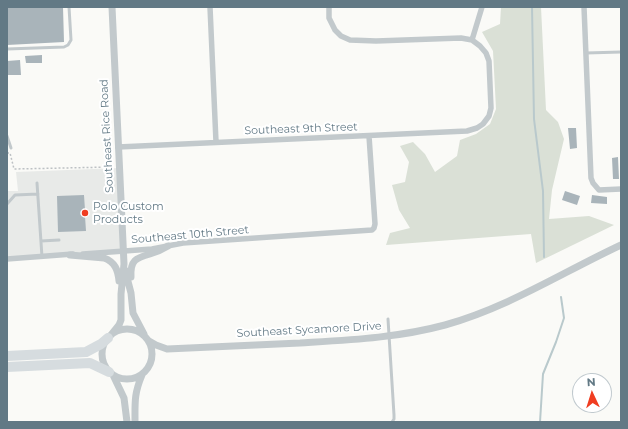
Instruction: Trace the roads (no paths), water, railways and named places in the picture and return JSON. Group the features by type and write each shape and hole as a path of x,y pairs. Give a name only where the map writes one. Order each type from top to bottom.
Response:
{"highway":[{"path":"7,356 86,352 101,344 109,336"},
{"path":"7,367 90,363 111,373"}],"street":[{"name":"Southeast Rice Road","path":"109,336 119,325 121,320 121,294 124,264 112,7"},
{"path":"210,7 216,142"},
{"path":"329,7 331,25 341,36 350,40 376,41 461,38 472,40 482,7"},
{"path":"584,7 589,136 593,183 599,190 621,189"},
{"name":"Southeast 9th Street","path":"118,147 467,131 477,128 483,124 489,116 491,108 489,61 482,48 472,40"},
{"name":"Southeast 10th Street","path":"7,259 152,249 183,243 370,231 374,228 375,224 370,136"},
{"name":"Southeast Sycamore Drive","path":"147,338 156,345 167,349 356,340 389,336 443,325 491,309 537,289 621,245"},
{"path":"132,293 130,270 135,259 168,246"},
{"path":"70,255 104,258 112,262 118,273 121,294"},
{"name":"Southeast Rice Road","path":"124,264 132,293 133,313 147,338"},
{"path":"127,422 124,398 103,361 102,349 109,336 119,330 128,329 137,331 147,338 152,345 153,356 150,366 142,375 137,388 135,396 135,422"},
{"path":"111,373 126,379 142,375"}],"lane":[{"path":"7,49 64,47 68,45 71,40 69,7"},
{"path":"586,53 621,52"},
{"path":"7,136 11,148"},
{"path":"37,184 42,257"},
{"path":"7,204 15,195 38,194"},
{"path":"110,208 121,208"},
{"path":"41,241 59,240"},
{"path":"388,319 394,415 392,422"}],"waterway":[{"path":"532,7 534,119 543,191 544,257"},
{"path":"540,422 543,374 564,318 561,297"}],"place":[{"name":"Polo Custom Products","path":"85,213"}]}
